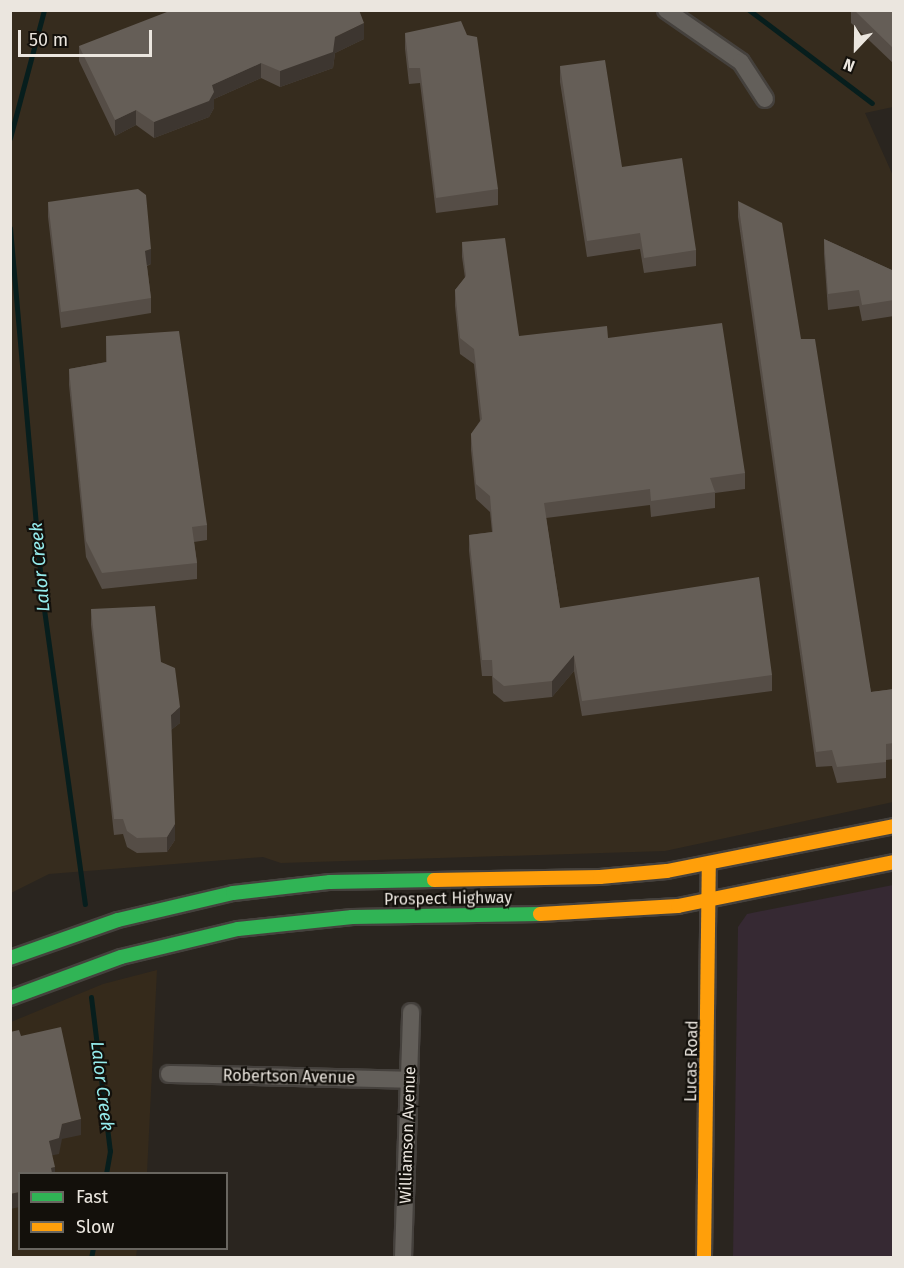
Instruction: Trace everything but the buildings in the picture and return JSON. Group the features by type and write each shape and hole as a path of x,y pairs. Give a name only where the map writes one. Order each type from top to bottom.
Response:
{"main road":[{"name":"Prospect Highway","path":"10,958 42,945 183,902 279,886 600,877 709,864 894,826"},
{"name":"Prospect Highway","path":"10,998 120,957 171,942 260,926 352,917 584,913 710,900 894,862"},
{"name":"Lucas Road","path":"704,1257 709,864"}],"street":[{"path":"666,10 741,63 765,99"},
{"name":"Williamson Avenue","path":"403,1257 411,1012"},
{"name":"Robertson Avenue","path":"169,1074 410,1080"}],"shaded area":[{"path":"11,11 893,11 893,107 865,113 894,178 893,802 665,851 281,863 263,857 49,874 11,893"},
{"path":"893,885 893,1257 733,1257 738,927 747,914"},
{"path":"157,970 147,1172 18,1172 18,1250 137,1250 136,1257 11,1258 11,1022 103,984"}],"waterway":[{"name":"Lalor Creek","path":"10,138 44,10"},
{"path":"749,10 872,103"},
{"name":"Lalor Creek","path":"10,228 43,602 85,904"},
{"name":"Lalor Creek","path":"91,997 110,1151 106,1172"},
{"name":"Lalor Creek","path":"91,1258 93,1250"}],"traffic: fast":[{"path":"10,958 118,920 233,893 330,882 434,880"},
{"path":"10,998 121,957 238,929 352,917 540,914"}],"traffic: slow":[{"path":"434,880 600,877 667,871 894,826"},
{"path":"540,914 678,906 894,862"},
{"path":"704,1258 709,864"}]}
